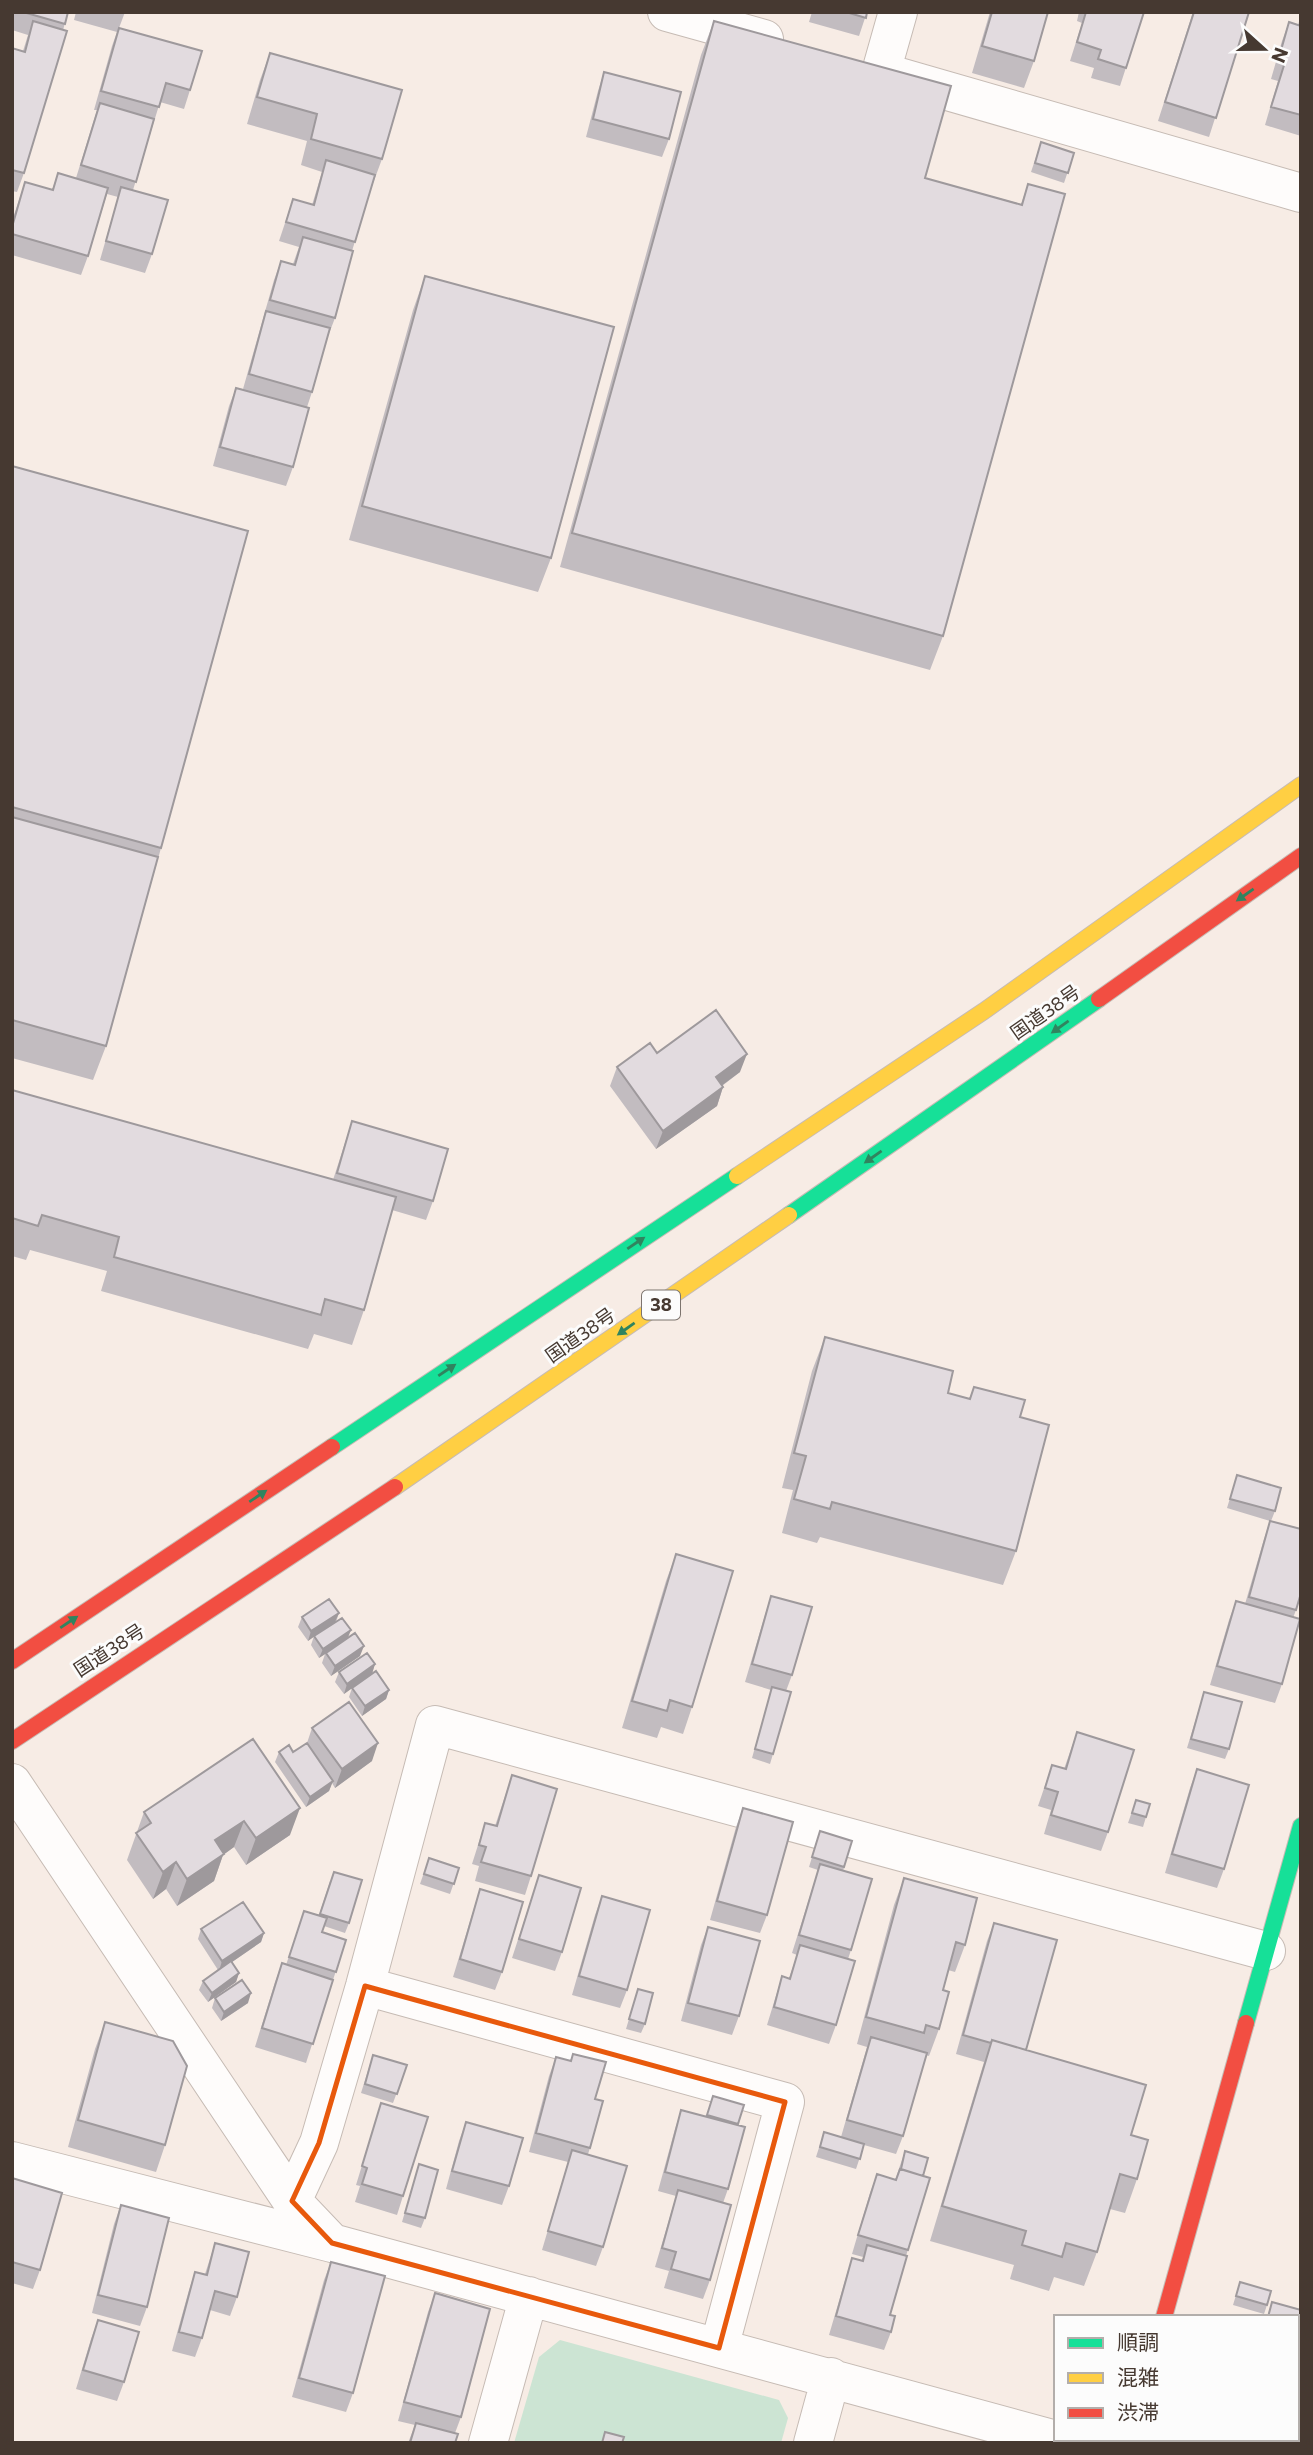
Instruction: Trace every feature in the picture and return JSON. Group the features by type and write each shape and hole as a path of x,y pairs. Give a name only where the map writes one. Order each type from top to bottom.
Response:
{"main road":[{"name":"国道38号","path":"12,1661 984,1011 1301,785"},
{"name":"国道38号","path":"12,1741 405,1481 1012,1061 1301,856"},
{"path":"1165,2315 1301,1826"}],"street":[{"path":"667,12 800,50"},
{"path":"898,12 867,68 1301,193"},
{"path":"292,2201 319,2143 365,1986 435,1725 1266,1951"},
{"path":"12,1783 292,2201 332,2243"},
{"path":"365,1986 785,2102 719,2348"},
{"path":"12,2161 332,2243 1054,2439"},
{"path":"488,2443 529,2296"},
{"path":"813,2443 831,2377"}],"highlighted area":[{"path":"365,1986 785,2102 719,2348 332,2243 292,2201 319,2143"}],"green space":[{"path":"560,2340 779,2400 788,2418 781,2443 514,2443 539,2357"}],"building":[{"path":"23,12 68,12 65,24"},
{"path":"846,12 867,12 866,18"},
{"path":"992,12 1048,12 1034,61 982,46"},
{"path":"1086,12 1144,12 1126,68 1098,59 1101,50 1077,42"},
{"path":"1194,12 1249,12 1216,118 1165,102"},
{"path":"33,21 67,31 24,173 12,170 12,48 25,52"},
{"path":"714,21 951,86 925,178 1022,205 1028,184 1065,194 943,636 572,533"},
{"path":"1289,22 1301,26 1301,115 1271,107 1285,62 1278,61"},
{"path":"119,28 202,51 190,90 166,83 159,107 101,91"},
{"path":"270,53 402,90 382,159 311,139 317,114 257,97"},
{"path":"604,72 681,92 669,139 593,119"},
{"path":"100,103 154,119 136,182 81,165"},
{"path":"1041,142 1074,153 1068,173 1035,163"},
{"path":"326,160 375,175 355,242 286,222 293,199 314,205"},
{"path":"58,173 108,188 88,256 12,234 25,182 53,190"},
{"path":"121,187 168,200 152,254 106,241"},
{"path":"303,237 353,251 335,318 270,300 281,261 295,265"},
{"path":"425,276 614,327 551,558 362,506"},
{"path":"266,311 330,328 312,392 249,374"},
{"path":"236,388 309,408 293,467 220,447"},
{"path":"12,466 248,531 161,848 12,807"},
{"path":"12,817 158,857 106,1046 12,1020"},
{"path":"716,1010 747,1054 716,1077 723,1087 663,1131 617,1067 650,1043 657,1053"},
{"path":"12,1090 396,1197 364,1310 325,1299 321,1315 114,1257 119,1237 42,1215 38,1226 12,1218"},
{"path":"352,1121 448,1149 433,1201 337,1173"},
{"path":"825,1337 953,1371 948,1393 970,1399 974,1387 1025,1400 1020,1417 1049,1425 1016,1551 832,1502 830,1509 794,1499 806,1456 794,1453"},
{"path":"1237,1475 1281,1488 1275,1511 1230,1499"},
{"path":"1270,1521 1301,1529 1301,1593 1296,1610 1249,1597"},
{"path":"676,1554 733,1571 692,1707 670,1700 667,1711 632,1701"},
{"path":"771,1596 812,1607 792,1675 752,1664"},
{"path":"329,1599 339,1613 311,1631 302,1617"},
{"path":"1236,1601 1300,1619 1282,1684 1217,1666"},
{"path":"342,1618 351,1630 323,1649 314,1636"},
{"path":"355,1633 364,1646 335,1666 326,1653"},
{"path":"367,1653 375,1664 347,1684 339,1672"},
{"path":"376,1671 389,1690 365,1706 352,1688"},
{"path":"772,1687 791,1692 773,1754 755,1749"},
{"path":"1204,1692 1242,1702 1229,1749 1191,1739"},
{"path":"349,1702 378,1743 342,1769 312,1728"},
{"path":"1077,1732 1134,1750 1108,1832 1051,1815 1058,1792 1045,1788 1052,1765 1066,1769"},
{"path":"253,1739 300,1808 256,1838 244,1821 215,1840 224,1854 187,1879 176,1862 163,1872 136,1833 151,1823 144,1812"},
{"path":"307,1743 333,1781 310,1797 279,1752 289,1745 293,1752"},
{"path":"1197,1769 1249,1785 1224,1869 1172,1854"},
{"path":"512,1775 557,1789 531,1876 481,1862 486,1847 479,1845 485,1823 497,1826"},
{"path":"1136,1800 1150,1804 1146,1817 1132,1813"},
{"path":"743,1808 793,1822 767,1915 717,1901"},
{"path":"820,1831 852,1841 844,1867 812,1857"},
{"path":"429,1858 459,1868 454,1884 424,1874"},
{"path":"820,1864 872,1879 851,1950 799,1935"},
{"path":"334,1872 362,1880 349,1923 320,1914"},
{"path":"539,1875 581,1888 562,1952 519,1939"},
{"path":"904,1878 977,1898 965,1945 956,1942 943,1990 949,1992 939,2029 926,2025 924,2033 866,2017"},
{"path":"480,1889 523,1902 502,1972 460,1959"},
{"path":"602,1896 650,1910 627,1990 579,1976"},
{"path":"243,1902 264,1933 222,1961 201,1929"},
{"path":"304,1911 327,1918 322,1932 346,1940 336,1972 289,1957"},
{"path":"994,1923 1057,1940 1026,2050 963,2035"},
{"path":"708,1927 760,1941 739,2016 688,2003"},
{"path":"800,1945 855,1961 836,2025 774,2007 782,1976 790,1979"},
{"path":"231,1961 239,1973 212,1993 203,1981"},
{"path":"282,1963 333,1980 313,2044 262,2028"},
{"path":"242,1980 251,1993 224,2012 215,1998"},
{"path":"638,1989 653,1993 645,2024 629,2019"},
{"path":"105,2022 173,2041 187,2066 165,2145 78,2120"},
{"path":"871,2037 927,2053 903,2136 847,2120"},
{"path":"992,2040 1146,2085 1131,2135 1148,2140 1137,2179 1120,2174 1097,2252 1066,2243 1062,2257 1022,2245 1026,2231 942,2206"},
{"path":"573,2054 606,2062 595,2099 603,2101 590,2148 536,2133 556,2057 571,2061"},
{"path":"373,2055 407,2065 397,2094 365,2084"},
{"path":"713,2096 744,2105 738,2124 707,2115"},
{"path":"381,2103 428,2117 403,2196 362,2184 367,2168 362,2166"},
{"path":"681,2110 745,2127 728,2189 665,2172"},
{"path":"466,2122 523,2138 509,2186 452,2171"},
{"path":"824,2132 864,2144 860,2159 820,2147"},
{"path":"572,2150 627,2166 603,2247 548,2231"},
{"path":"905,2151 928,2158 923,2176 901,2169"},
{"path":"419,2164 438,2170 425,2218 405,2213"},
{"path":"900,2169 930,2178 908,2250 858,2235 877,2174 896,2180"},
{"path":"12,2178 62,2193 40,2270 12,2262"},
{"path":"678,2190 731,2205 710,2280 671,2269 676,2252 662,2248"},
{"path":"121,2205 169,2218 147,2307 98,2295"},
{"path":"215,2243 249,2252 237,2297 215,2291 202,2338 179,2332 195,2272 207,2275"},
{"path":"867,2245 907,2256 890,2315 895,2316 891,2332 836,2316 852,2258 863,2261"},
{"path":"331,2262 385,2276 353,2393 299,2378"},
{"path":"1240,2282 1271,2291 1267,2305 1236,2296"},
{"path":"435,2293 490,2309 461,2417 404,2402"},
{"path":"1272,2302 1301,2310 1301,2358 1299,2315 1269,2315"},
{"path":"98,2320 139,2332 124,2382 83,2370"},
{"path":"416,2423 458,2434 455,2443 410,2443"},
{"path":"605,2432 624,2437 622,2443 602,2443"}],"traffic: fast":[{"path":"789,1215 1099,999"},
{"path":"332,1447 737,1176"},
{"path":"1246,2023 1301,1826"}],"traffic: slow":[{"path":"737,1176 984,1011 1301,785"},
{"path":"395,1487 789,1215"}],"traffic: jam":[{"path":"1099,999 1301,856"},
{"path":"12,1661 332,1447"},
{"path":"12,1741 395,1487"},
{"path":"1165,2315 1246,2023"}]}
